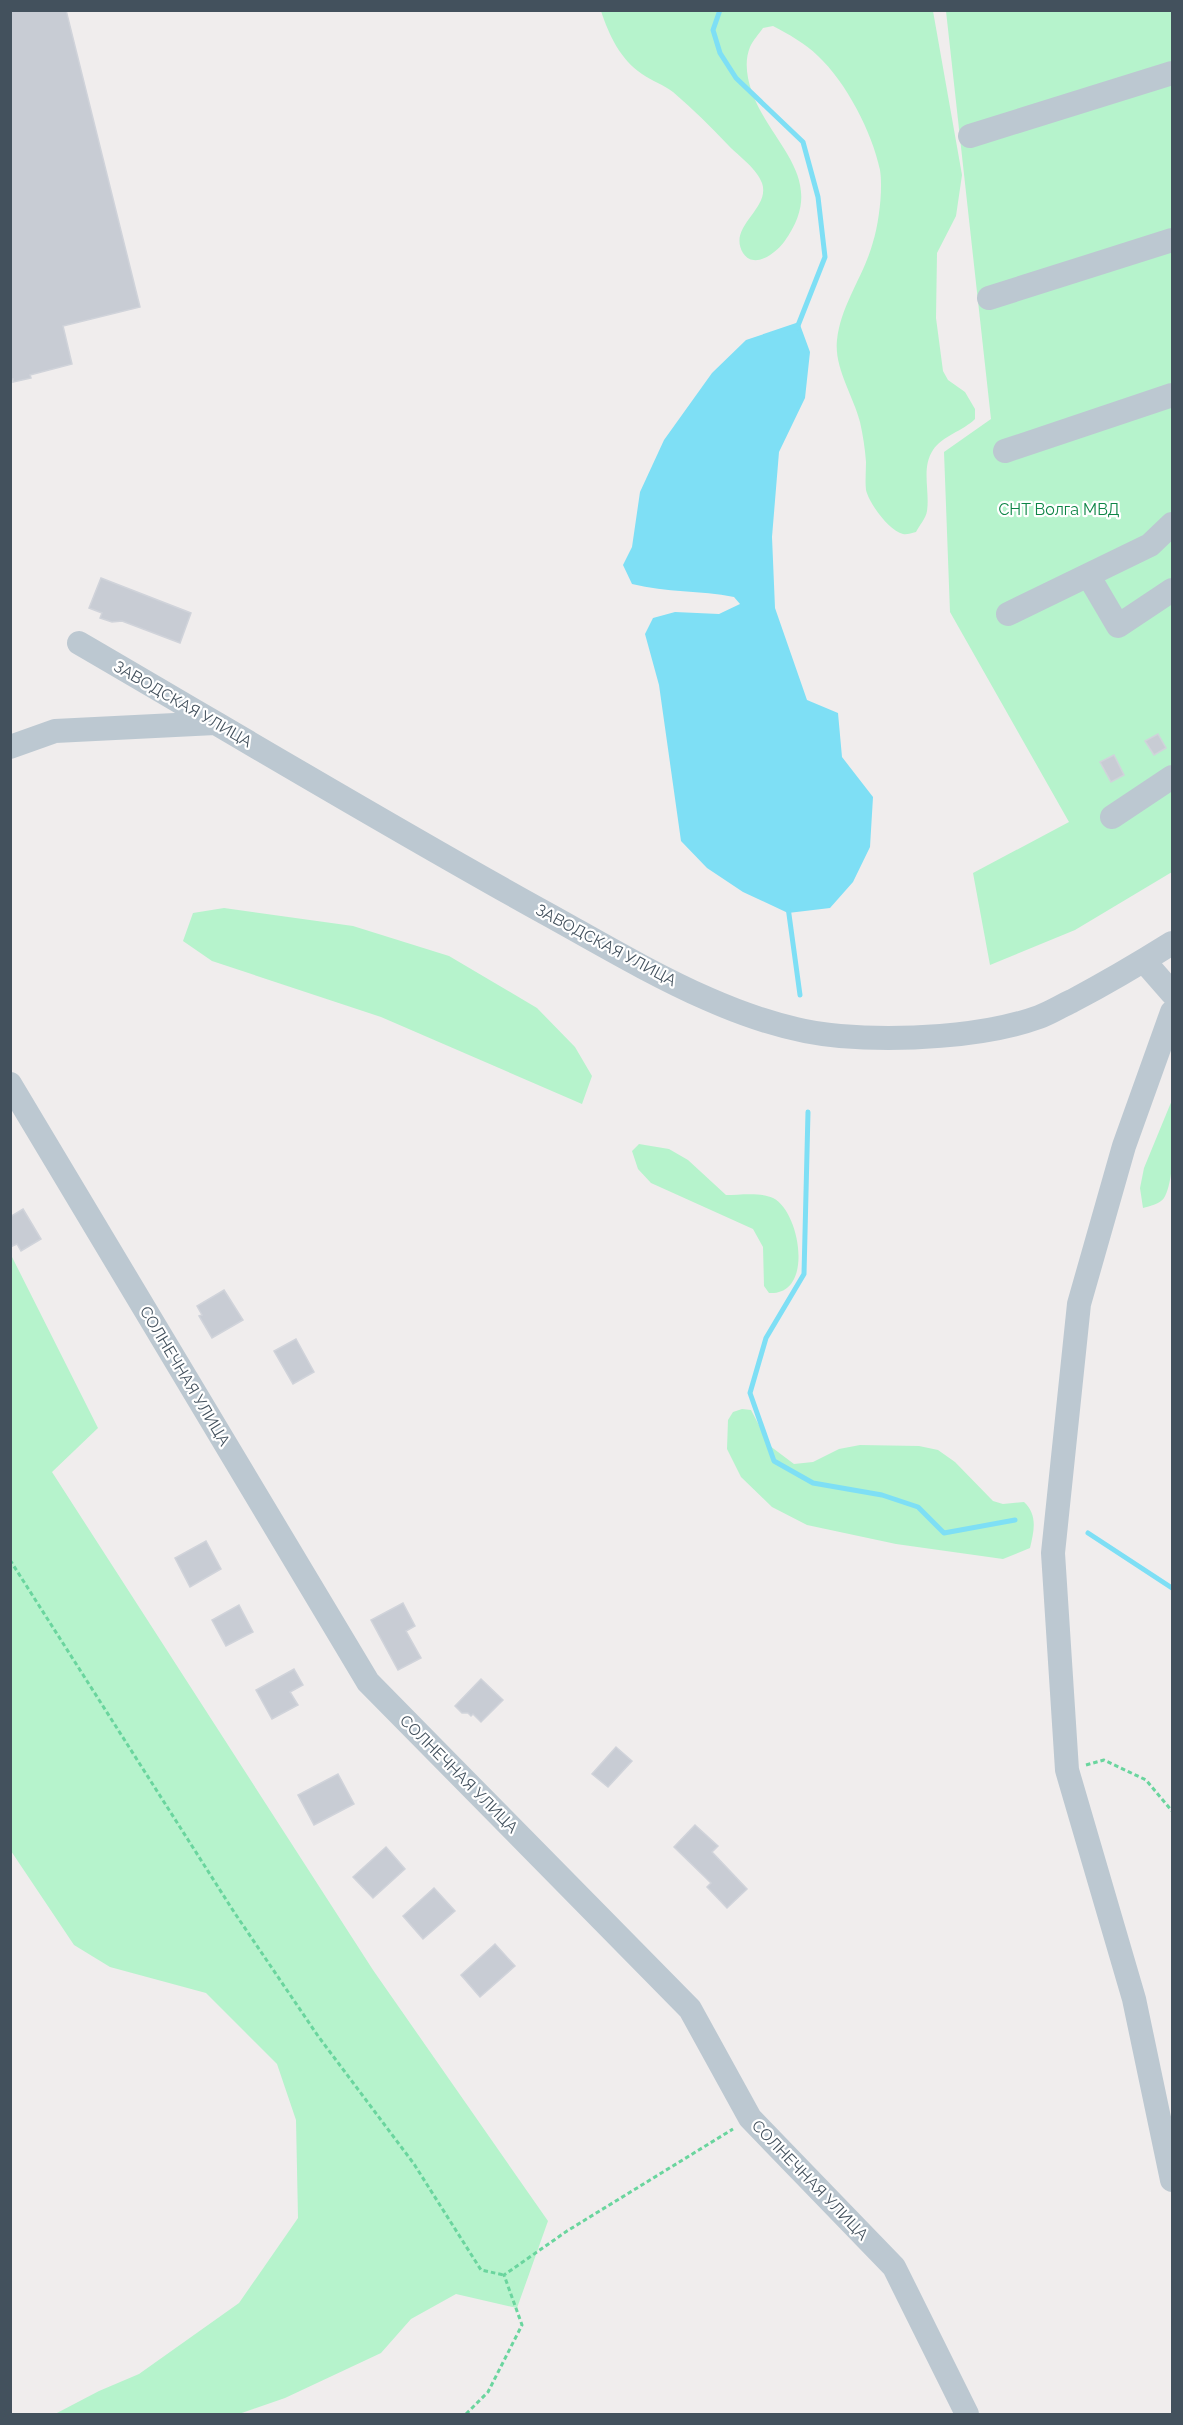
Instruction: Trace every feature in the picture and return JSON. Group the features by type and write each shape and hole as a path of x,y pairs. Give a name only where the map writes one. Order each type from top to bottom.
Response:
{"street":[{"path":"970,136 1173,73"},
{"path":"989,298 1173,240"},
{"path":"1005,451 1173,395"},
{"path":"1008,614 1150,545 1173,524"},
{"path":"1088,575 1118,626 1173,590"},
{"name":"ЗАВОДСКАЯ УЛИЦА","path":"79,643 455,863 642,966 733,1008 798,1030 840,1036 889,1037 942,1035 996,1028 1040,1017 1173,943"},
{"path":"10,747 54,731 215,723"},
{"path":"1112,817 1173,777"},
{"path":"1144,961 1173,993"},
{"path":"1173,1012 1124,1146 1079,1304 1053,1553 1067,1770 1134,1999 1173,2180"},
{"name":"СОЛНЕЧНАЯ УЛИЦА","path":"10,1084 368,1682 690,2009 750,2118 894,2267 967,2415"}],"path":[{"path":"10,1560 234,1912 318,2036 414,2164 481,2270 504,2275 567,2231 750,2118"},
{"path":"1067,1770 1104,1760 1146,1780 1173,1811"},
{"path":"466,2415 488,2392 522,2325 504,2275"}],"green space":[{"path":"601,11 933,11 962,175 956,216 937,253 936,318 943,371 948,380 965,392 975,409 975,419 937,445 929,457 927,511 916,532 903,534 892,528 880,516 868,496 860,422 838,361 839,327 873,242 881,196 881,178 876,155 864,124 848,93 813,51 773,26 763,28 751,44 747,70 755,100 790,158 798,177 801,197 797,218 784,242 765,258 753,260 743,253 740,234 761,201 763,192 760,178 680,98 642,74 627,61 612,38"},
{"name":"СНТ Волга МВД","path":"946,11 1172,11 1172,872 1075,930 990,965 973,873 1069,822 950,612 944,452 991,419"},
{"path":"224,908 353,926 449,956 537,1008 575,1047 592,1076 582,1104 381,1017 212,961 183,941 193,913"},
{"path":"1172,1100 1173,1151 1168,1189 1160,1202 1143,1208 1140,1188 1144,1168"},
{"path":"639,1144 669,1149 688,1160 726,1195 762,1195 773,1198 782,1206 796,1235 798,1268 793,1281 783,1290 769,1293 764,1286 763,1247 753,1229 651,1183 638,1169 632,1151"},
{"path":"10,1253 98,1428 52,1472 373,1970 548,2221 517,2308 456,2294 411,2319 381,2353 285,2398 239,2414 55,2414 99,2391 139,2374 239,2303 298,2218 296,2120 277,2064 206,1993 110,1967 74,1945 11,1851"},
{"path":"742,1409 751,1410 770,1446 794,1464 813,1462 839,1449 860,1445 919,1446 938,1450 955,1462 993,1501 1003,1504 1024,1502 1033,1518 1034,1529 1030,1548 1003,1559 896,1544 807,1525 772,1507 741,1477 727,1449 728,1420 733,1412"}],"water":[{"path":"799,322 810,352 805,398 779,452 772,537 775,608 807,700 838,713 842,757 873,797 870,847 853,882 830,908 788,913 743,892 707,868 681,841 659,685 645,634 653,618 675,612 719,614 740,604 734,597 632,584 623,565 632,547 640,492 664,440 712,373 746,340"}],"building":[{"path":"10,10 66,10 140,307 63,326 72,364 13,382 13,379 10,380"},
{"path":"101,578 191,613 180,643 122,621 112,622 100,618 102,613 89,608"},
{"path":"1158,734 1166,748 1154,755 1145,741"},
{"path":"1114,755 1124,775 1111,782 1100,762"},
{"path":"23,1209 41,1239 21,1251 17,1244 10,1247 10,1217"},
{"path":"224,1290 243,1320 212,1338 199,1316 202,1315 197,1306"},
{"path":"296,1339 314,1372 293,1384 274,1351"},
{"path":"206,1541 221,1569 190,1587 175,1558"},
{"path":"403,1603 415,1626 406,1631 421,1658 398,1670 371,1620"},
{"path":"239,1605 253,1632 226,1646 212,1620"},
{"path":"294,1669 303,1685 290,1692 298,1705 272,1719 256,1690"},
{"path":"481,1679 503,1700 481,1722 473,1714 471,1716 468,1713 462,1713 455,1706"},
{"path":"616,1747 632,1761 608,1787 592,1774"},
{"path":"338,1774 354,1804 314,1825 298,1795"},
{"path":"695,1825 718,1846 712,1852 747,1889 727,1908 707,1887 711,1883 674,1847"},
{"path":"386,1847 405,1869 373,1898 353,1877"},
{"path":"434,1888 455,1911 423,1939 403,1916"},
{"path":"495,1944 515,1966 480,1997 461,1975"}],"waterway":[{"path":"720,10 713,30 720,53 736,78 803,142 818,197 825,257 797,328"},
{"path":"788,907 800,995"},
{"path":"808,1112 804,1274 766,1338 750,1393 774,1461 813,1483 882,1495 918,1507 944,1533 1015,1520"},
{"path":"1088,1533 1172,1588"}]}
